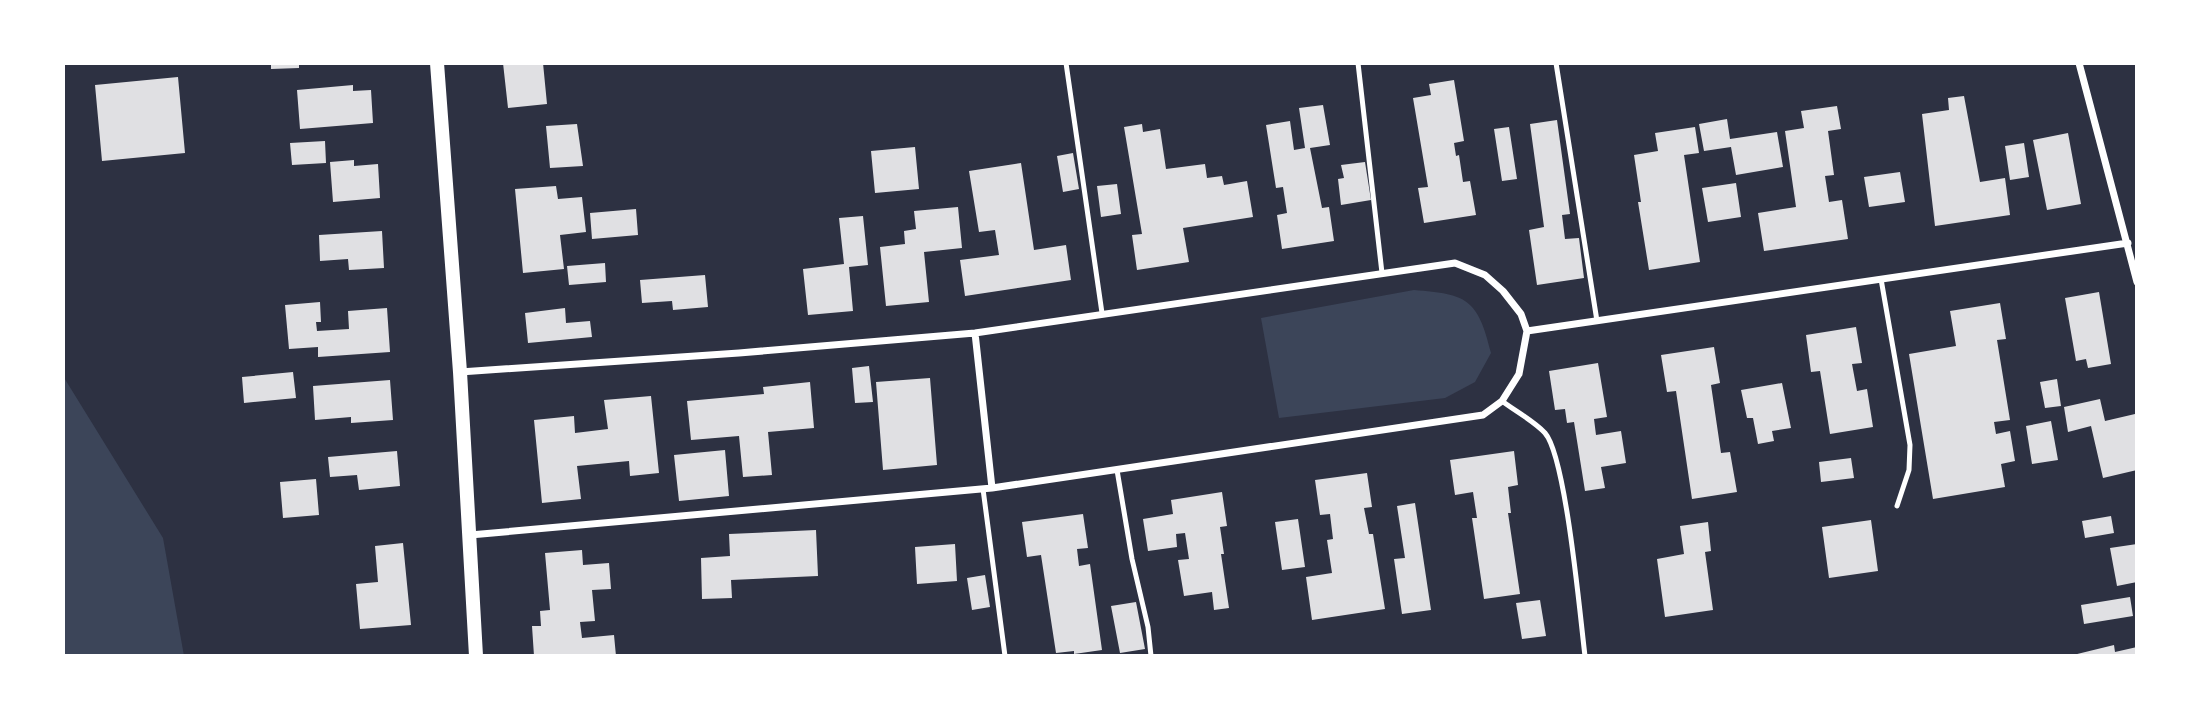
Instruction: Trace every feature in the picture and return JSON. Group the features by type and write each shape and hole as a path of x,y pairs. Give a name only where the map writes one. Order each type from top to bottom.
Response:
{"main road":[{"path":"437,63 460,372 476,656"}],"street":[{"path":"2079,63 2137,282"},
{"path":"1527,331 2128,243"},
{"path":"460,372 739,354 975,333 1455,263 1485,275 1503,290 1515,306 1527,331 1519,374 1502,401 1483,415 988,489 470,535"},
{"path":"975,333 988,489"}],"lane":[{"path":"1066,63 1102,313"},
{"path":"1358,63 1382,273"},
{"path":"1556,63 1597,321"},
{"path":"1881,279 1910,445 1909,470 1897,506"},
{"path":"1502,401 1545,433 1553,448 1566,509 1585,656"},
{"path":"1117,470 1132,559 1148,627 1151,656"},
{"path":"988,489 1005,656"}],"shaded area":[{"path":"1414,290 1458,297 1475,310 1491,353 1475,382 1445,398 1279,418 1261,318"},
{"path":"63,376 163,538 184,656 63,656"}],"building":[{"path":"271,63 299,63 299,68 271,69"},
{"path":"503,63 543,63 547,104 508,108"},
{"path":"178,77 185,153 102,161 95,85"},
{"path":"1454,80 1464,141 1454,143 1456,156 1459,155 1463,182 1470,181 1476,215 1424,223 1418,188 1428,187 1413,98 1431,95 1429,84"},
{"path":"353,85 353,91 371,90 373,123 300,129 297,90"},
{"path":"1964,96 1980,182 2005,178 2010,215 1935,226 1922,114 1949,110 1948,98"},
{"path":"1323,105 1330,145 1310,148 1322,208 1329,207 1334,241 1282,249 1277,215 1287,213 1283,187 1276,188 1266,125 1290,121 1294,150 1305,148 1299,108"},
{"path":"1837,106 1841,129 1828,131 1834,175 1825,176 1829,202 1842,200 1848,239 1764,251 1758,213 1796,207 1785,131 1804,128 1801,111"},
{"path":"1727,119 1730,139 1777,132 1783,167 1736,175 1731,147 1704,151 1699,124"},
{"path":"1557,120 1570,214 1562,215 1565,239 1579,238 1584,278 1537,285 1529,230 1544,227 1530,124"},
{"path":"577,124 583,166 550,168 546,126"},
{"path":"1142,124 1143,132 1160,129 1166,169 1205,164 1207,178 1222,176 1224,185 1247,181 1253,217 1183,228 1189,262 1137,270 1132,235 1142,234 1124,127"},
{"path":"1509,127 1517,179 1502,181 1494,129"},
{"path":"1695,127 1699,153 1684,155 1700,262 1649,270 1638,202 1641,202 1634,155 1658,151 1655,133"},
{"path":"2068,133 2081,204 2047,210 2033,140"},
{"path":"325,141 326,163 292,165 290,143"},
{"path":"2024,143 2029,177 2010,180 2005,146"},
{"path":"915,147 919,189 875,193 871,151"},
{"path":"1073,153 1079,189 1063,192 1057,156"},
{"path":"354,160 354,166 378,164 380,198 333,202 330,162"},
{"path":"1365,162 1371,200 1341,205 1338,179 1344,178 1341,165"},
{"path":"1021,163 1034,250 1066,245 1071,280 965,296 960,260 999,255 995,230 979,232 969,171"},
{"path":"1900,172 1905,202 1869,207 1864,177"},
{"path":"1736,183 1741,217 1708,222 1702,188"},
{"path":"1117,184 1121,214 1101,217 1097,186"},
{"path":"556,186 558,199 582,197 586,232 560,235 564,269 523,273 515,189"},
{"path":"958,207 962,248 924,252 929,302 886,306 880,247 905,244 904,231 916,229 914,211"},
{"path":"636,209 638,235 592,239 590,213"},
{"path":"863,216 868,265 849,267 853,311 808,315 803,269 844,264 839,218"},
{"path":"382,231 384,268 349,270 348,259 320,261 319,235"},
{"path":"605,263 606,282 569,285 567,266"},
{"path":"705,275 708,307 673,310 672,301 642,303 640,280"},
{"path":"2099,292 2111,364 2088,368 2086,359 2076,361 2065,298"},
{"path":"320,302 321,322 316,322 317,331 349,329 348,311 387,308 390,352 318,357 318,347 289,349 285,305"},
{"path":"2000,303 2006,339 1997,340 2010,420 1994,422 1996,434 2010,431 2015,461 2001,464 2005,487 1933,499 1909,354 1956,346 1950,311"},
{"path":"565,308 566,323 590,321 592,337 528,343 525,313"},
{"path":"1856,327 1862,363 1852,364 1857,391 1867,389 1873,427 1830,434 1820,371 1811,372 1806,335"},
{"path":"1714,347 1720,383 1711,385 1721,453 1730,452 1737,492 1692,499 1676,391 1667,392 1661,355"},
{"path":"1598,363 1607,417 1594,419 1596,435 1621,431 1626,463 1601,467 1605,488 1585,491 1574,422 1567,423 1565,409 1555,410 1549,371"},
{"path":"869,366 873,402 855,403 852,368"},
{"path":"293,372 296,398 244,403 242,377"},
{"path":"930,378 937,465 883,470 876,382"},
{"path":"2057,379 2061,406 2045,408 2040,382"},
{"path":"390,380 393,420 351,423 351,417 315,420 313,386"},
{"path":"810,382 814,428 768,432 772,475 743,477 739,436 691,440 687,401 764,394 763,387"},
{"path":"1782,383 1791,428 1772,431 1774,441 1758,444 1753,418 1747,418 1741,390"},
{"path":"651,396 659,473 630,476 629,461 577,466 581,499 542,503 534,420 574,416 575,433 608,429 604,400"},
{"path":"2100,399 2105,421 2135,414 2137,470 2103,478 2091,426 2068,432 2064,407"},
{"path":"2051,421 2058,460 2032,464 2026,426"},
{"path":"725,450 729,496 679,501 674,455"},
{"path":"397,451 400,486 359,490 357,475 330,477 328,457"},
{"path":"1514,451 1518,485 1508,487 1511,513 1508,513 1520,594 1484,599 1472,518 1477,518 1473,492 1455,495 1450,460"},
{"path":"1851,458 1854,478 1821,482 1819,462"},
{"path":"1367,473 1372,507 1364,508 1369,534 1373,534 1385,609 1312,620 1306,577 1332,573 1327,540 1333,539 1330,514 1320,515 1315,480"},
{"path":"316,479 319,515 283,518 280,482"},
{"path":"1222,492 1227,526 1220,527 1224,554 1221,554 1229,608 1214,610 1212,592 1184,596 1178,560 1189,559 1185,533 1176,534 1177,547 1148,551 1143,519 1173,514 1171,500"},
{"path":"1415,503 1431,610 1402,614 1394,559 1405,558 1397,506"},
{"path":"1083,514 1088,548 1077,549 1079,566 1090,564 1102,650 1074,654 1074,651 1056,653 1041,555 1027,557 1022,522"},
{"path":"2111,516 2114,533 2085,538 2082,521"},
{"path":"1298,519 1305,567 1282,570 1275,522"},
{"path":"1871,520 1878,571 1829,578 1822,527"},
{"path":"1708,522 1711,551 1705,552 1713,610 1665,617 1657,559 1684,554 1680,526"},
{"path":"816,530 818,576 731,580 732,598 702,599 701,558 730,556 729,534"},
{"path":"403,543 411,625 360,629 356,584 378,582 375,546"},
{"path":"955,544 957,581 917,584 915,547"},
{"path":"2137,544 2137,582 2117,586 2110,548"},
{"path":"582,550 583,565 609,563 611,589 592,590 595,621 580,622 582,638 614,635 616,656 534,656 532,626 541,626 540,611 550,610 545,553"},
{"path":"985,575 990,607 972,610 967,578"},
{"path":"2130,597 2133,616 2084,624 2081,605"},
{"path":"1540,600 1546,636 1522,639 1516,603"},
{"path":"1136,602 1145,649 1120,653 1111,606"},
{"path":"2114,645 2115,652 2137,647 2137,656 2069,656"}]}
